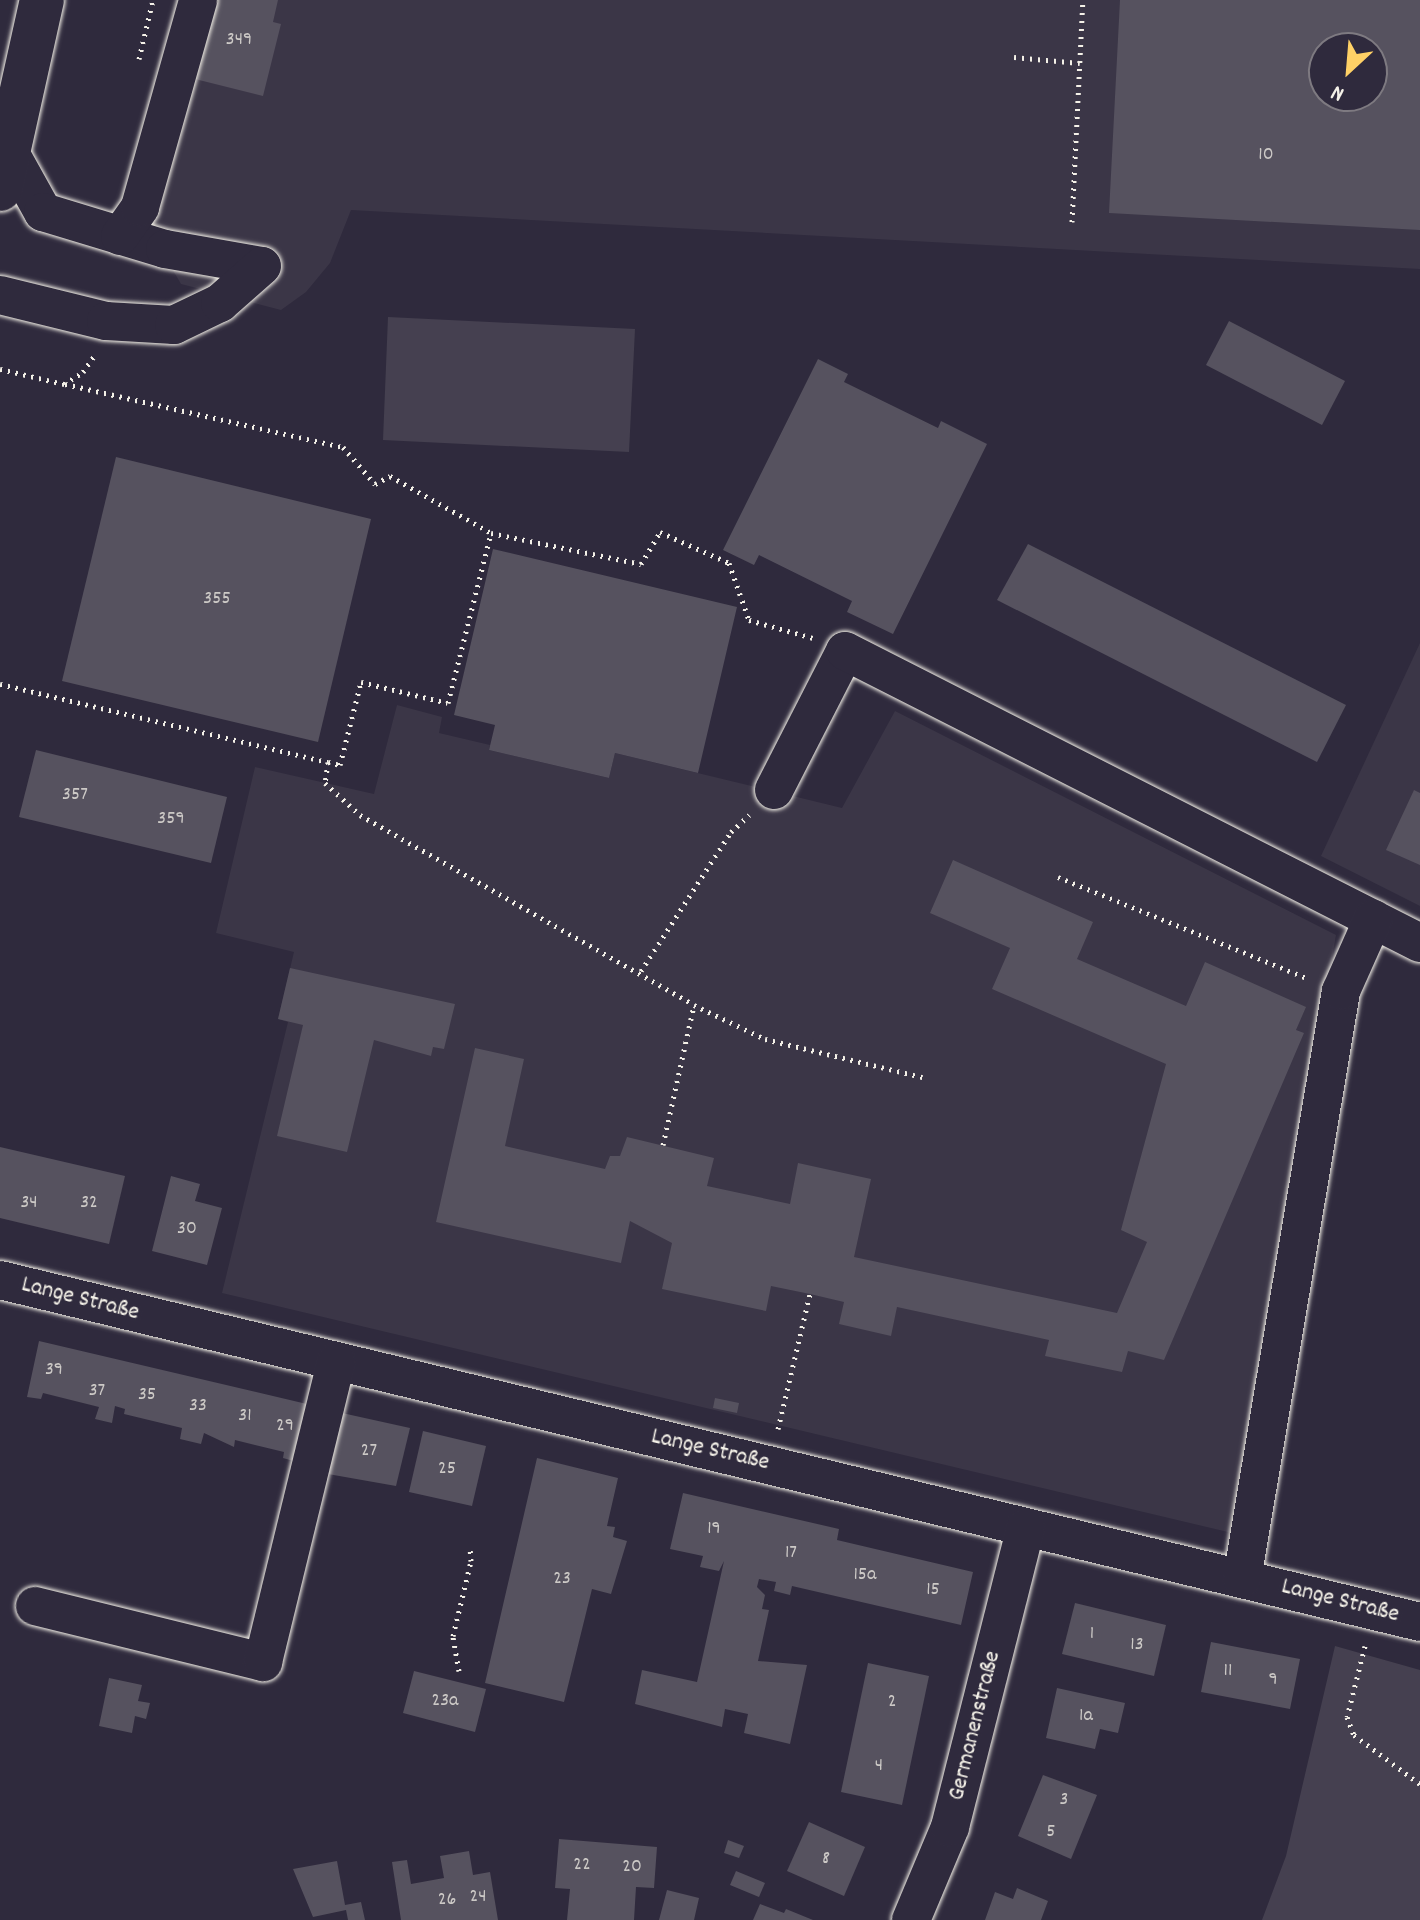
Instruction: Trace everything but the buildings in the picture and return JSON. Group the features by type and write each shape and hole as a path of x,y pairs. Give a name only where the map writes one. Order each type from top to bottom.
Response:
{"main road":[{"path":"4,170 42,0"}],"street":[{"path":"120,236 140,207 198,0"},
{"path":"0,295 106,321 174,325 220,303 262,266 120,236 43,212 4,170"},
{"path":"774,790 845,651 1420,943"},
{"path":"1242,1579 1341,991 1373,919"},
{"name":"Lange Straße","path":"0,1280 1420,1622"},
{"path":"35,1606 263,1662 336,1362"},
{"name":"Germanenstraße","path":"911,1920 950,1827 1026,1527"}],"path":[{"path":"1072,222 1083,0"},
{"path":"1014,57 1080,63"},
{"path":"64,384 343,447 375,484 390,476 491,533 641,564 660,532 729,563 749,620 845,651"},
{"path":"0,684 340,765 361,682 448,703 491,533"},
{"path":"328,762 325,783 360,815 641,971 694,1005 765,1039 922,1077"},
{"path":"641,971 731,832 774,790"},
{"path":"1058,877 1341,991"},
{"path":"663,1145 694,1005"},
{"path":"770,1465 810,1294"},
{"path":"459,1671 453,1636 471,1561 470,1546"},
{"path":"1374,1610 1347,1717 1354,1735 1420,1784"}],"shaded area":[{"path":"185,0 1420,0 1420,269 351,210 330,263 306,292 281,310 181,284 131,198"},
{"path":"388,317 635,329 629,452 383,440"},
{"path":"1420,643 1420,906 1321,856"},
{"path":"397,705 442,717 439,733 490,745 489,750 609,778 615,753 842,808 895,711 1336,935 1232,1533 222,1293 288,1022 278,1019 294,952 216,933 255,767 374,794"},
{"path":"1335,1646 1420,1670 1420,1920 1262,1920 1286,1856"}]}
